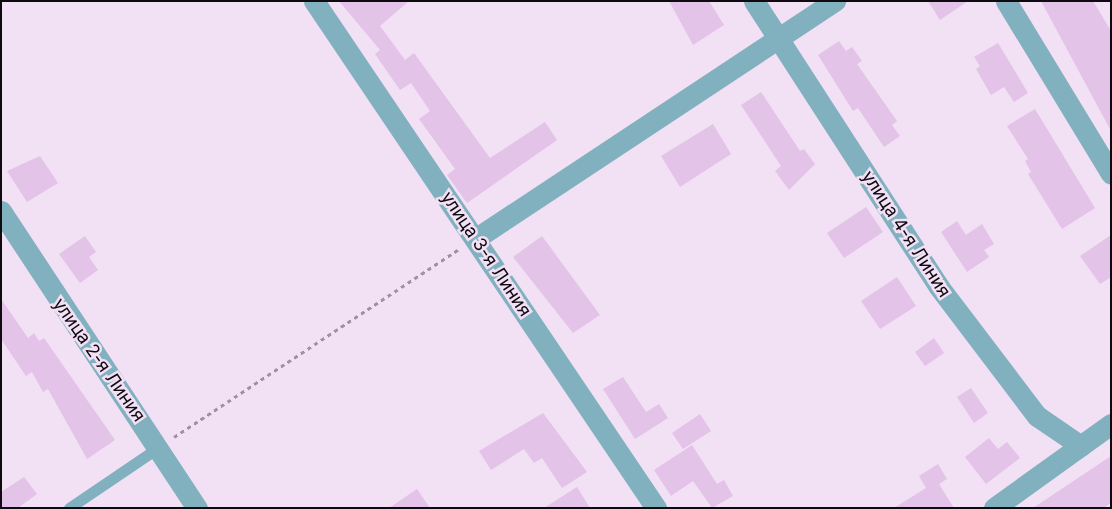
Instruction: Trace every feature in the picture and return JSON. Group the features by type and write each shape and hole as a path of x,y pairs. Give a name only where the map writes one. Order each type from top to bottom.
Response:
{"street":[{"name":"улица 3-я Линия","path":"314,1 656,508"},
{"name":"улица 4-я Линия","path":"754,1 939,287 1037,416 1082,446"},
{"path":"475,239 778,37 836,1"},
{"path":"1006,1 1111,174"},
{"name":"улица 2-я Линия","path":"1,211 159,447 197,508"},
{"path":"994,508 1111,424"}],"lane":[{"path":"69,508 159,447"}],"path":[{"path":"159,447 475,239"}],"building":[{"path":"339,1 409,1 380,26 405,60 414,53 490,158 545,122 557,140 467,203 447,175 455,169 419,119 430,111 411,83 400,90 375,54 380,50"},
{"path":"669,1 709,1 724,25 693,45"},
{"path":"928,1 968,1 940,20"},
{"path":"1041,1 1093,1 1111,31 1111,131"},
{"path":"839,41 846,51 852,47 862,61 857,64 897,121 892,125 900,136 884,147 858,108 853,111 818,55"},
{"path":"998,43 1028,93 1014,102 1004,87 991,95 976,69 980,66 974,57"},
{"path":"761,92 800,151 804,149 815,164 789,190 775,171 781,166 741,105"},
{"path":"1035,109 1095,208 1062,229 1028,174 1031,172 1025,161 1028,159 1007,126"},
{"path":"713,124 731,154 680,187 661,156"},
{"path":"40,156 58,183 27,202 7,171"},
{"path":"866,207 883,232 844,258 827,233"},
{"path":"957,221 966,235 982,224 994,244 984,250 989,257 967,272 941,232"},
{"path":"1111,235 1111,277 1100,284 1080,256"},
{"path":"85,236 96,252 89,257 98,270 80,283 59,254"},
{"path":"542,236 600,315 573,333 513,257"},
{"path":"897,277 916,306 880,329 861,301"},
{"path":"1,299 28,338 34,333 39,341 44,338 115,440 87,459 48,389 43,392 32,372 26,376 1,339"},
{"path":"934,338 944,353 925,366 915,352"},
{"path":"623,377 646,412 659,404 668,418 635,439 603,389"},
{"path":"971,388 988,413 974,423 957,397"},
{"path":"543,413 587,472 562,488 542,458 534,463 524,449 491,470 479,451"},
{"path":"700,414 711,431 683,449 672,433"},
{"path":"989,438 998,449 1007,442 1020,458 986,484 965,457"},
{"path":"692,445 717,484 724,480 733,496 712,508 693,481 671,496 654,470"},
{"path":"1111,456 1111,503 1103,508 1033,508"},
{"path":"938,464 947,479 939,484 954,508 894,508 926,488 919,476"},
{"path":"24,477 37,494 18,508 1,508 1,492"},
{"path":"577,487 590,508 544,508"},
{"path":"417,489 430,508 389,508"}]}
